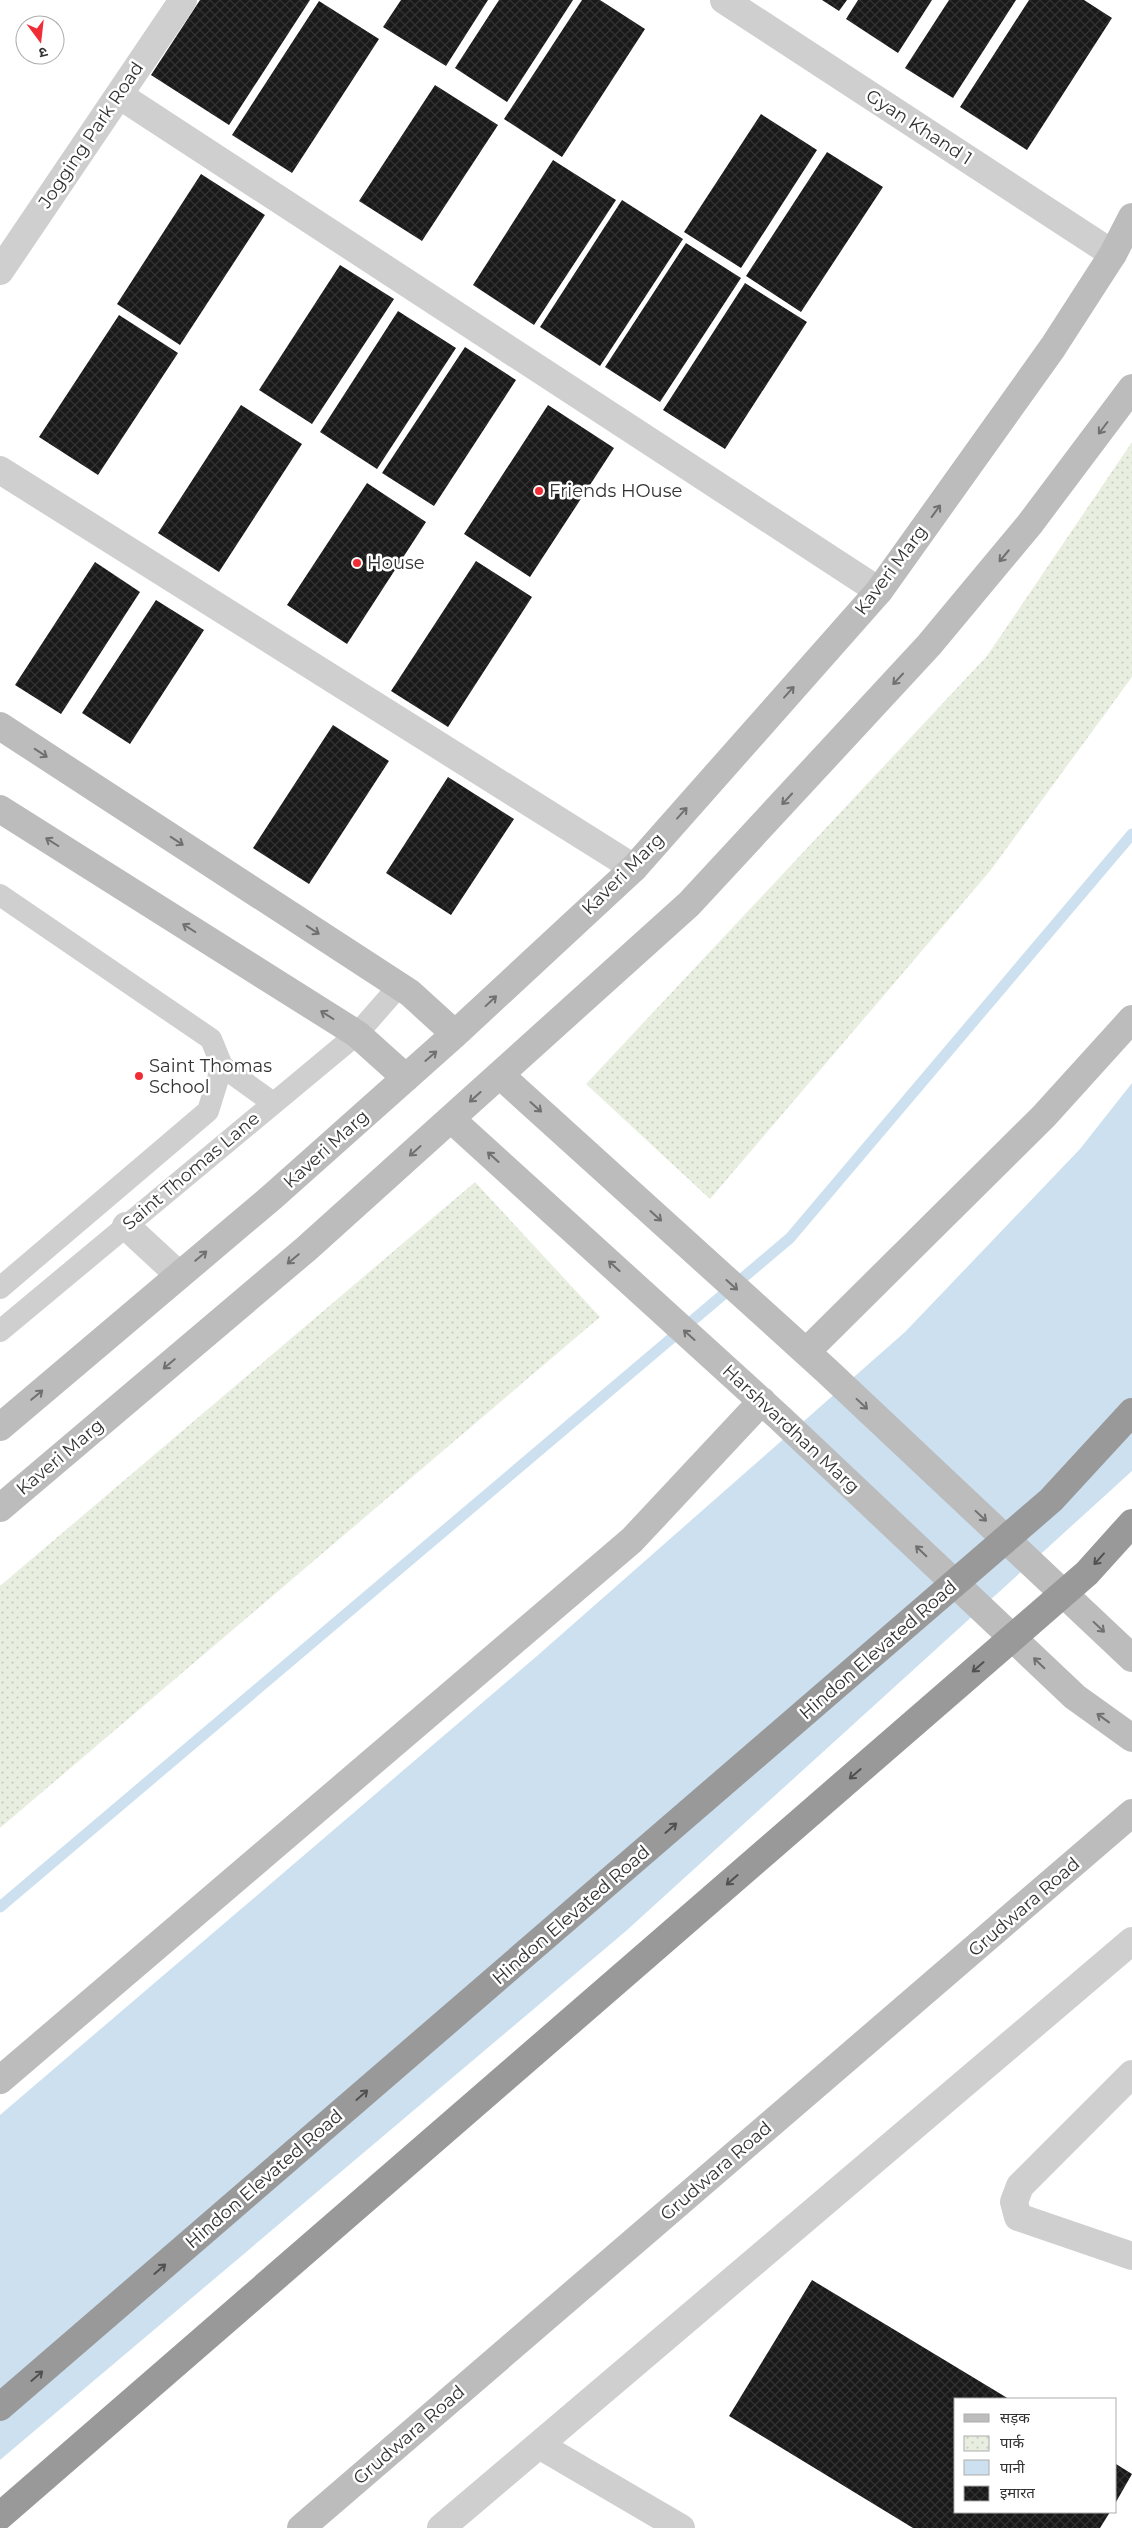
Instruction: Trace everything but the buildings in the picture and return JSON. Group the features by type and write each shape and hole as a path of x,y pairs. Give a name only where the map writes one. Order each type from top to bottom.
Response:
{"highway":[{"name":"Hindon Elevated Road","path":"0,2408 1043,1507 1132,1412"},
{"path":"0,2516 1087,1573 1132,1523"}],"street":[{"name":"Jogging Park Road","path":"0,271 183,0"},
{"name":"Gyan Khand 1","path":"724,0 1114,254"},
{"path":"119,95 879,590"},
{"name":"Kaveri Marg","path":"0,1427 272,1197 455,1034 634,868 879,590 1053,347 1114,254 1132,217"},
{"name":"Kaveri Marg","path":"0,1508 306,1248 689,904 923,652 1029,525 1132,388"},
{"path":"0,470 634,868"},
{"path":"0,726 399,986 455,1034"},
{"path":"0,809 357,1034 406,1078"},
{"path":"806,1352 1044,1116 1132,1019"},
{"path":"500,1075 827,1371 1125,1652"},
{"name":"Harshvardhan Marg","path":"451,1119 771,1409 1075,1697 1132,1738"},
{"path":"120,1231 179,1275"},
{"path":"0,2080 632,1540 771,1409"},
{"name":"Grudwara Road","path":"301,2528 1132,1814"},
{"path":"441,2528 1132,1942"},
{"path":"1132,2074 1020,2186 1014,2202 1018,2217 1132,2256"},
{"path":"539,2444 681,2528"}],"lane":[{"path":"0,895 211,1039 222,1066 273,1103"},
{"name":"Saint Thomas Lane","path":"0,1331 357,1034 399,986"},
{"path":"0,1288 208,1112 222,1066"},
{"path":"90,1211 120,1231"}],"green space":[{"path":"1132,442 1132,677 990,871 710,1199 586,1084 987,656"},
{"path":"475,1182 600,1317 0,1828 0,1586"}],"water":[{"path":"1132,1083 1132,1471 626,1931 0,2460 0,2115 537,1656 905,1332 1080,1149"}],"waterway":[{"path":"0,1907 790,1238 1132,834"}],"place":[{"name":"Friends HOuse","path":"539,491"},
{"name":"House","path":"357,563"},
{"name":"Saint Thomas School","path":"139,1076"}]}
